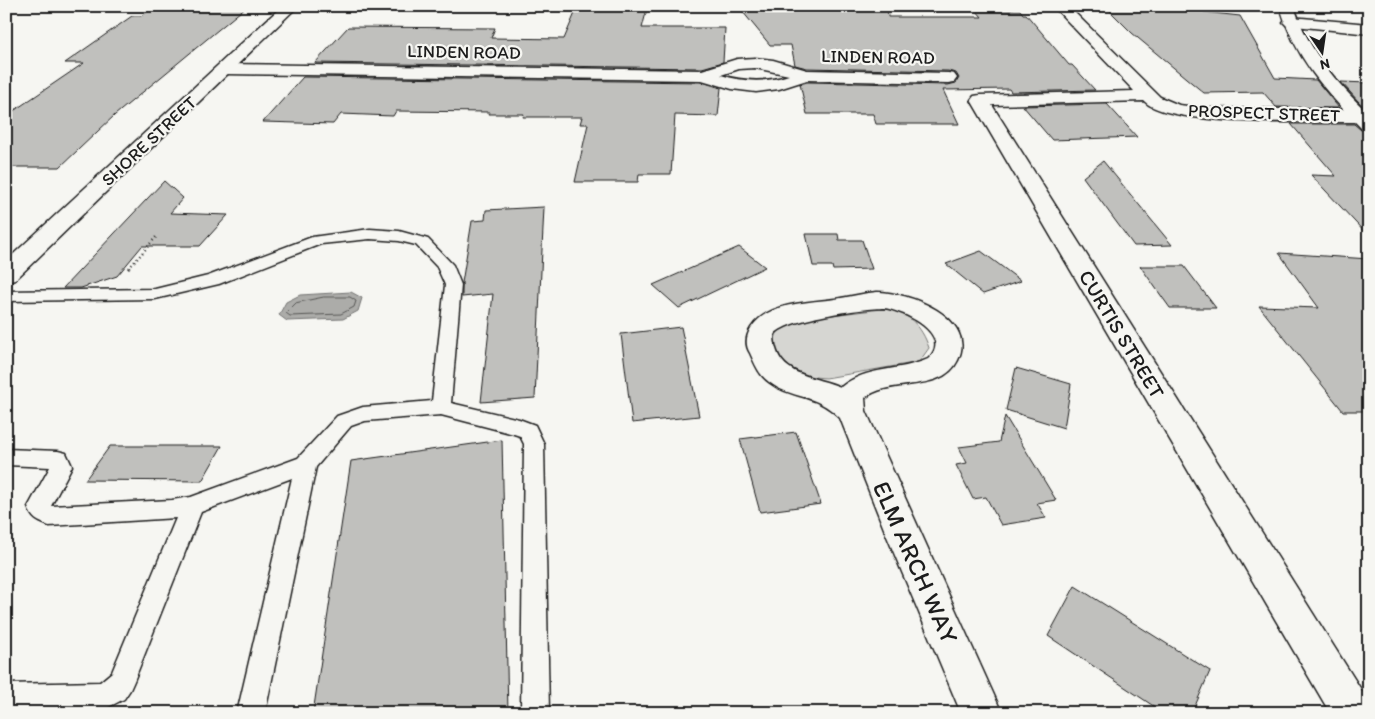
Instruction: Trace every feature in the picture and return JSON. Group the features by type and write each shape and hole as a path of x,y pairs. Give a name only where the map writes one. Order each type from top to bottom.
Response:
{"street":[{"name":"SHORE STREET","path":"6,275 291,6"},
{"name":"PROSPECT STREET","path":"1060,6 1148,96 1160,104 1175,110 1200,114 1364,120"},
{"path":"1364,120 1310,60 1295,34 1289,14 1369,29"},
{"name":"LINDEN ROAD","path":"703,75 740,64 759,63 777,65 806,76"},
{"name":"LINDEN ROAD","path":"225,69 703,75 732,84 756,87 779,84 806,76 948,78"},
{"name":"CURTIS STREET","path":"1148,96 980,100 1353,713"},
{"name":"ELM ARCH WAY","path":"850,411 830,392 797,384 779,375 766,359 761,344 760,338 766,326 786,314 881,300 906,304 933,319 947,338 948,348 945,358 940,364 919,373 865,382 856,387 850,394 850,411 982,713"}],"lane":[{"path":"6,296 155,294 213,280 318,240 370,234 399,236 422,242 445,265 454,285 441,408"},
{"path":"6,457 58,458 61,466 39,507 41,512 49,516 172,509 192,506 306,464 344,421 363,414 441,408 519,427 528,431 534,444 535,713"},
{"path":"251,713 306,464"},
{"path":"6,698 50,705 103,696 114,689 121,681 192,506"}],"shaded area":[{"path":"882,309 899,312 918,326 929,348 919,362 826,378 803,376 780,362 774,342 778,330 798,319"}],"water":[{"path":"351,292 362,298 358,311 343,319 287,321 279,315 286,302 300,295"}],"building":[{"path":"155,6 247,6 115,115 60,167 6,167 6,116 84,63 65,63 132,16 141,16"},
{"path":"578,6 647,9 642,28 725,28 723,62 702,68 315,63 348,27 495,28 491,38 564,39"},
{"path":"738,6 887,6 888,17 982,17 976,10 1020,10 1023,14 1026,14 1069,65 1072,65 1095,90 1011,92 1009,89 943,90 959,124 876,124 873,114 807,114 800,84 807,82 948,85 956,83 959,78 956,73 948,71 807,68 795,65 791,45 770,45"},
{"path":"1105,6 1199,6 1204,12 1240,16 1275,78 1316,80 1339,108 1276,107 1263,92 1204,93 1132,33"},
{"path":"303,77 702,82 721,88 718,116 675,115 671,174 639,174 638,182 575,182 588,124 580,124 582,117 523,117 524,114 489,114 490,112 396,111 393,116 341,114 333,124 263,122"},
{"path":"1341,82 1369,83 1369,111 1358,101"},
{"path":"1107,104 1137,137 1052,140 1023,106"},
{"path":"1291,124 1354,124 1361,130 1369,133 1369,237 1311,175 1336,176"},
{"path":"1103,161 1172,245 1134,246 1083,177"},
{"path":"164,181 183,198 170,213 228,215 200,246 142,246 117,276 81,288 63,288"},
{"path":"544,207 535,398 481,402 493,294 462,297 462,283 472,221 485,220 486,210"},
{"path":"806,234 838,234 839,240 862,240 872,269 833,270 832,266 813,266"},
{"path":"739,247 765,267 679,308 653,285"},
{"path":"981,251 1021,281 983,294 946,264"},
{"path":"1279,253 1369,259 1369,411 1343,411 1259,306 1319,308"},
{"path":"1140,266 1184,266 1216,308 1170,308"},
{"path":"681,327 699,416 632,423 621,334"},
{"path":"1016,368 1071,384 1064,428 1006,410"},
{"path":"1005,416 1056,500 1037,503 1046,518 1001,525 986,497 973,499 956,465 967,463 959,447 999,442"},
{"path":"796,432 821,504 760,512 740,439"},
{"path":"502,440 508,713 313,713 351,461"},
{"path":"110,446 222,446 202,481 85,480"},
{"path":"1075,586 1210,671 1192,713 1164,713 1048,636"}]}
